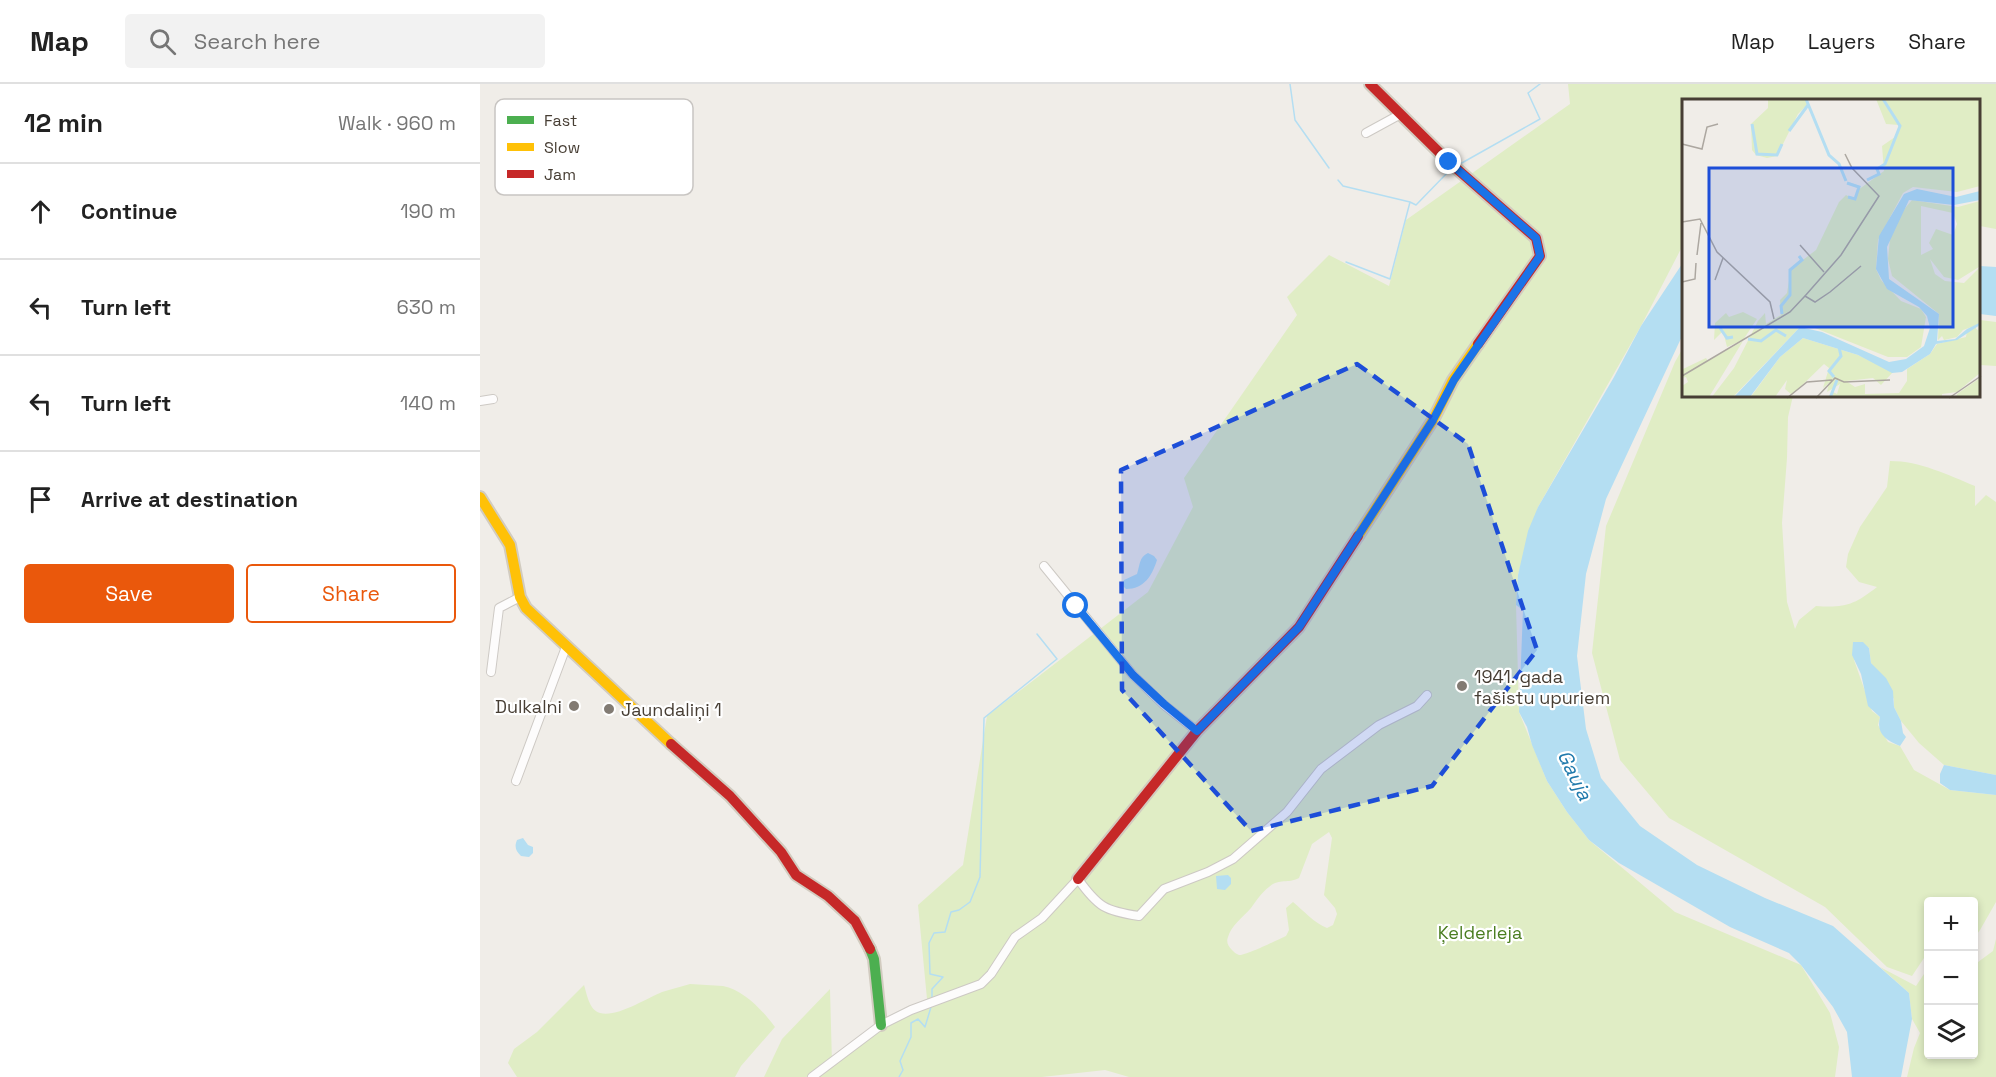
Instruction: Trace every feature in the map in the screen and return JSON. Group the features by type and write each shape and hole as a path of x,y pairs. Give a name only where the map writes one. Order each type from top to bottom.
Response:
{"street":[{"path":"812,1077 881,1025 911,1010 981,984 991,974 1015,937 1042,918 1078,879 1197,731 1299,627 1433,420 1458,373 1540,256 1536,238 1457,170 1370,84"},
{"path":"1366,133 1399,115"},
{"path":"480,401 493,399"},
{"path":"480,497 510,544 519,597 526,608 674,748 730,796 781,852 796,875 828,896 855,921 874,959 881,1025"},
{"path":"1044,566 1133,675 1197,731"},
{"path":"491,672 499,608 519,597"},
{"path":"516,781 566,647"},
{"path":"1078,879 1093,899 1114,912 1139,916 1164,890 1233,859 1287,812 1321,769 1379,725 1417,706 1427,695"}],"highlighted area":[{"path":"1357,364 1468,444 1537,650 1432,786 1251,831 1122,690 1121,470"}],"green space":[{"name":"Ķelderleja","path":"1568,84 1996,84 1996,229 1981,226 1981,99 1682,99 1682,247 1641,326 1538,507 1518,575 1516,605 1519,712 1547,781 1589,840 1675,912 1801,965 1830,1013 1839,1047 1835,1077 1129,1077 1105,1070 1042,1077 764,1077 782,1039 830,989 832,1063 927,999 918,905 963,865 987,716 1148,592 1193,507 1184,478 1297,315 1287,297 1329,255 1389,286 1406,220 1570,104","holes":["1329,832 1332,838 1324,895 1337,914 1333,925 1327,928 1322,926 1293,902 1286,908 1289,930 1286,936 1242,955 1234,952 1228,945 1227,941 1234,925 1264,891 1273,884 1299,878 1312,844"]},
{"path":"1981,320 1996,322 1996,366 1981,365"},
{"path":"1682,350 1682,398 1793,398 1788,417 1782,523 1787,602 1795,629 1799,620 1816,606 1849,604 1877,587 1859,582 1846,567 1848,554 1860,527 1887,487 1890,461 1923,466 1975,486 1975,506 1986,495 1996,502 1996,775 1944,765 1919,743 1901,721 1894,707 1894,699 1871,663 1869,647 1854,660 1872,711 1880,717 1878,725 1888,742 1900,746 1914,770 1950,790 1996,795 1996,902 1978,933 1978,897 1924,897 1924,958 1912,976 1887,967 1825,907 1669,818 1620,760 1592,653 1606,526"},
{"path":"1996,939 1996,1077 1907,1077 1920,1033 1912,1019 1909,993 1880,967 1916,986 1924,974 1924,1059 1978,1059 1978,962 1993,951"},
{"path":"690,984 731,988 759,1008 775,1027 741,1066 735,1077 517,1077 508,1063 514,1049 537,1032 584,985 593,1009 607,1014 631,1007 662,992"}],"water":[{"name":"Gauja","path":"1682,264 1682,336 1606,499 1586,574 1577,656 1586,729 1601,778 1640,826 1697,865 1765,898 1833,926 1909,993 1912,1019 1901,1077 1852,1077 1847,1032 1833,1007 1789,953 1730,927 1619,863 1589,840 1547,781 1519,712 1523,610 1516,605 1518,575 1528,531 1538,507 1641,326"},
{"path":"1981,266 1996,267 1996,316 1981,314"},
{"path":"1148,553 1157,560 1150,576 1138,587 1126,589 1122,585 1124,580 1137,574 1141,559"},
{"path":"1853,642 1863,642 1869,648 1871,663 1886,678 1893,691 1894,707 1906,737 1900,746 1883,735 1879,727 1880,717 1868,706 1861,674 1852,655"},
{"path":"1944,765 1996,775 1996,795 1950,790 1940,783 1940,774"},
{"path":"523,838 528,845 533,847 533,853 529,857 521,856 516,849 517,840"},
{"path":"1228,875 1231,878 1231,884 1225,890 1217,889 1216,876"}],"waterway":[{"path":"1290,84 1295,120 1329,168"},
{"path":"1460,164 1540,119 1528,93 1540,84"},
{"path":"1410,202 1416,205 1450,170"},
{"path":"1338,180 1343,186 1410,202 1390,279 1346,262"},
{"path":"932,999 932,989 943,977 930,974 929,943 934,933 945,932 951,912 959,910 970,902 980,877 984,718 1057,659 1037,634"},
{"path":"899,1077 903,1070 900,1061 911,1037 911,1023 918,1019 925,1027 931,1007"}],"traffic: fast":[{"path":"870,949 874,959 881,1025"}],"traffic: slow":[{"path":"1358,536 1433,420 1453,380 1478,344"},
{"path":"480,497 510,545 520,597 526,608 671,744"}],"traffic: jam":[{"path":"1370,84 1449,162 1536,238 1540,256 1478,344"},
{"path":"1078,879 1197,731 1299,627 1358,536"},
{"path":"671,744 730,796 781,852 796,875 828,896 855,921 870,949"}],"place":[{"name":"1941. gada fašistu upuriem","path":"1462,686"},
{"name":"Dulkalni","path":"574,706"},
{"name":"Jaundaliņi 1","path":"609,709"}],"route":[{"path":"1076,606 1133,675 1197,731 1299,627 1433,420 1454,380 1540,256 1536,238 1449,162"}]}
